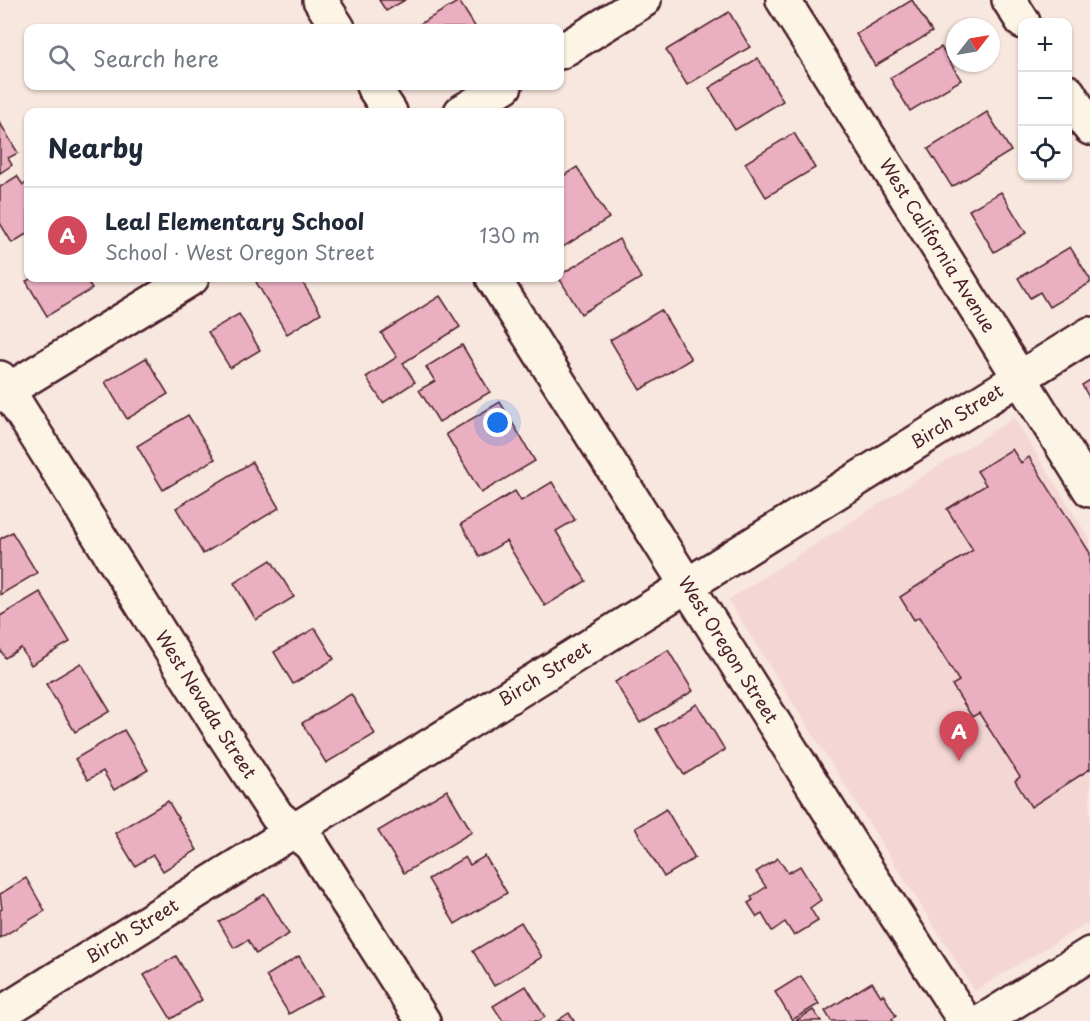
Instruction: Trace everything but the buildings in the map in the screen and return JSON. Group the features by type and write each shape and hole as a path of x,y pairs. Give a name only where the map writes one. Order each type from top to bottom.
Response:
{"street":[{"path":"320,0 335,24"},
{"path":"564,50 644,0"},
{"name":"West California Avenue","path":"783,0 1090,490"},
{"path":"1009,0 1020,18"},
{"path":"376,90 387,108"},
{"path":"468,108 498,90"},
{"path":"1072,99 1090,128"},
{"path":"3,388 185,282"},
{"name":"West Oregon Street","path":"496,282 866,869 965,1021"},
{"name":"Birch Street","path":"0,1014 1090,334"},
{"name":"West Nevada Street","path":"3,388 277,816 311,845 423,1021"},
{"path":"983,1021 1090,954"}],"shaded area":[{"path":"1014,418 1090,540 1090,921 975,991 728,600"}],"place":[{"name":"Leal Elementary School","path":"959,761"}]}
